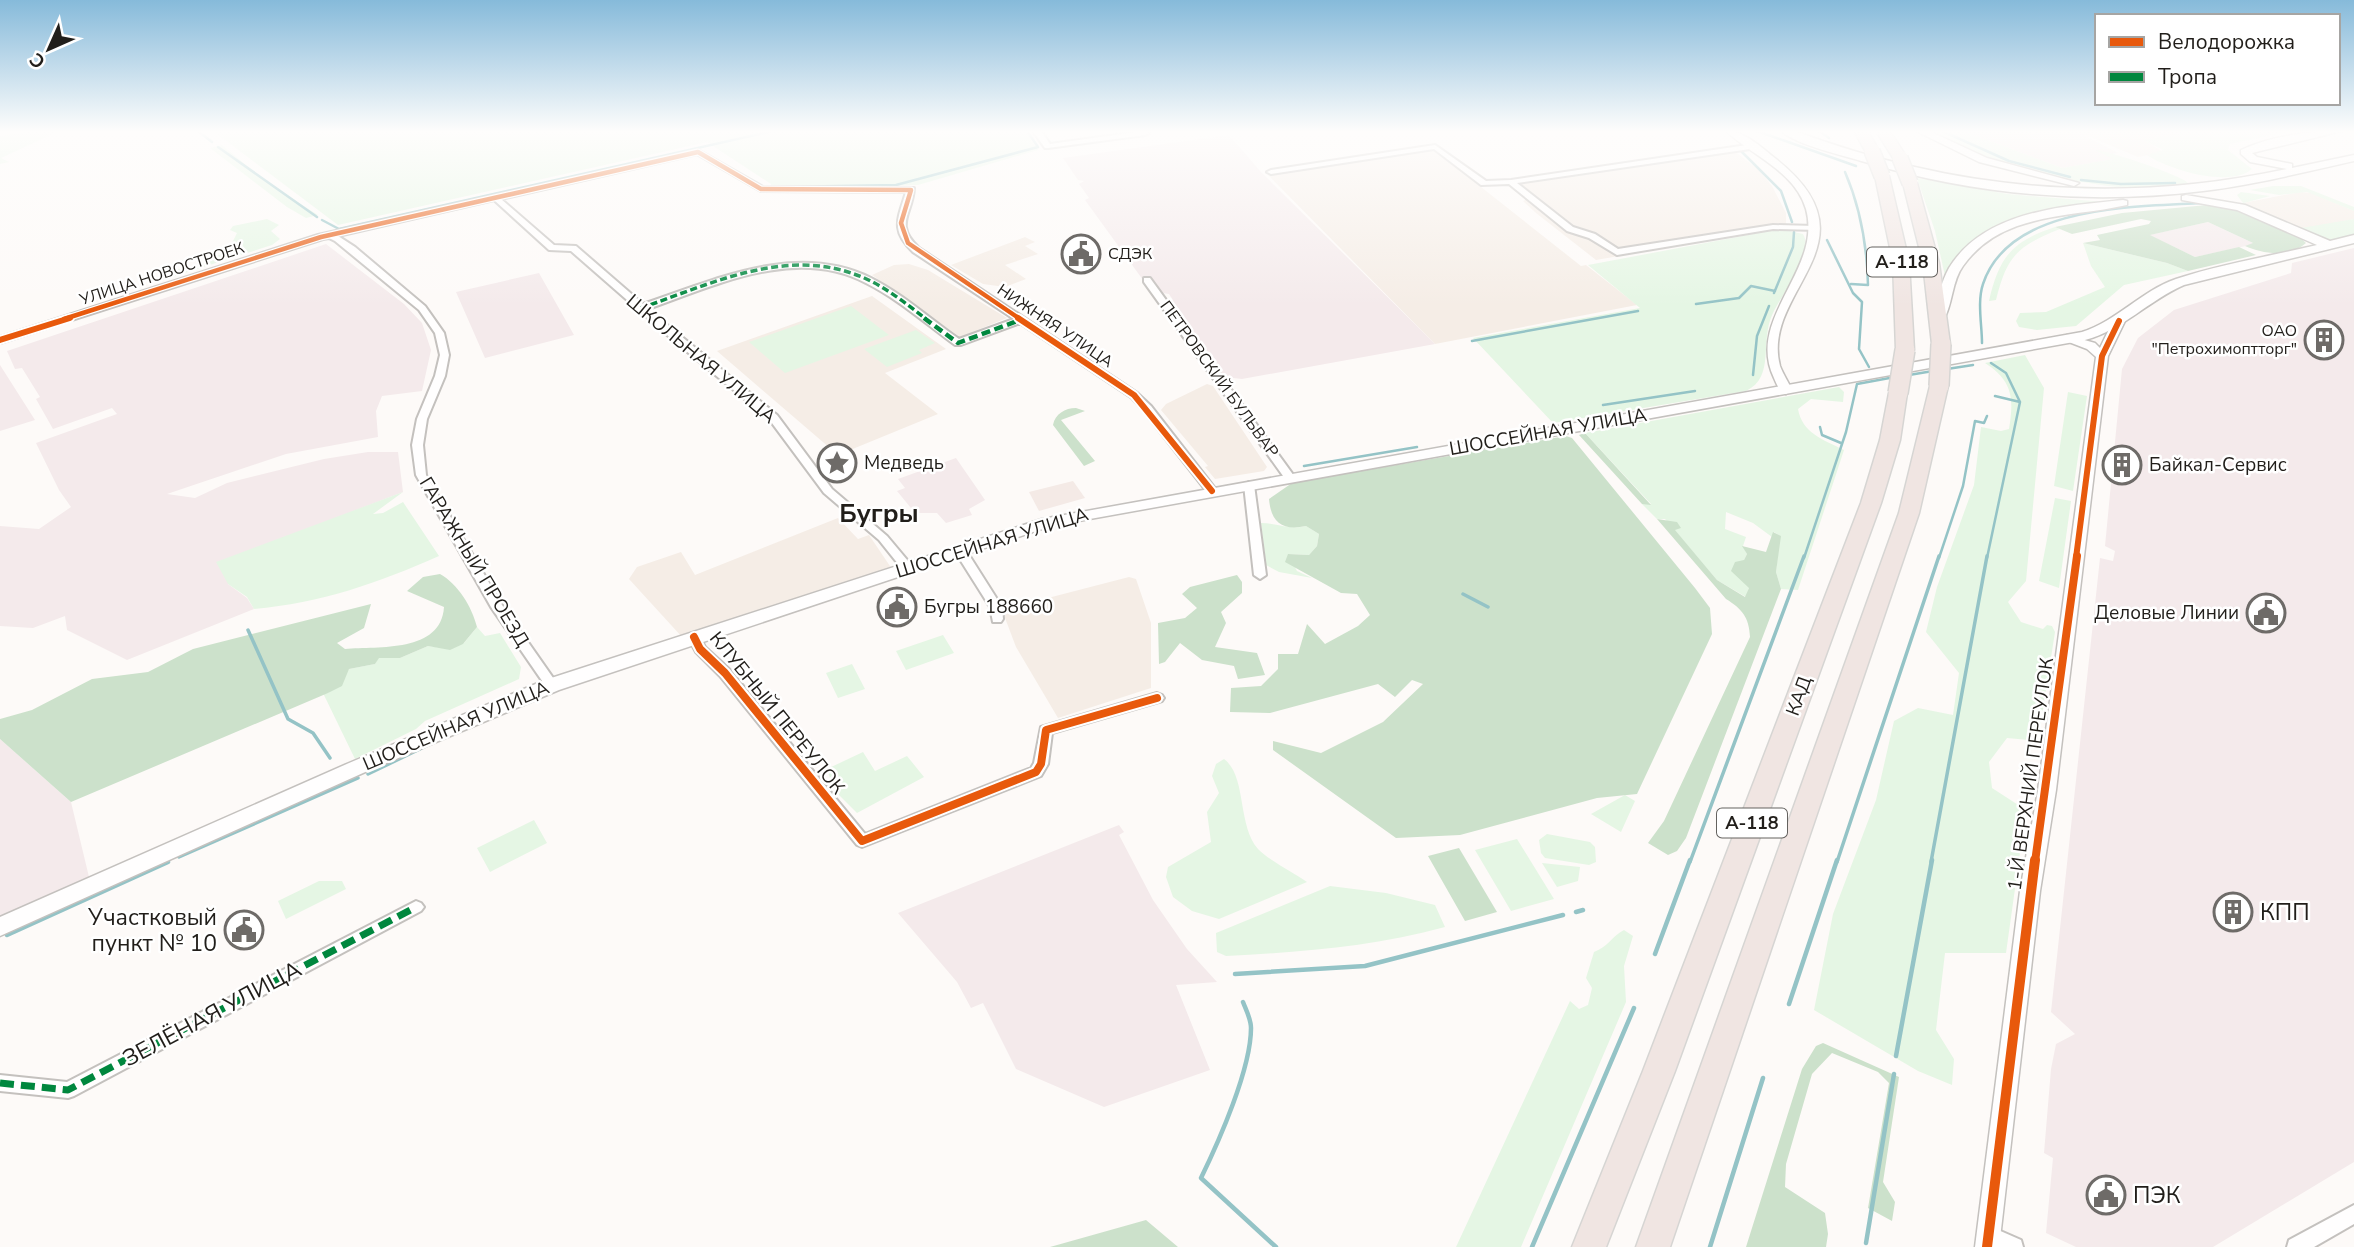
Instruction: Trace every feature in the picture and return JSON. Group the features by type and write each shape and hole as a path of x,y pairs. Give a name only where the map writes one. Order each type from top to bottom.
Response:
{"highway":[{"name":"КАД","path":"1589,1247 1659,1071 1871,503 1890,440 1905,350 1904,277 1897,229 1886,189"},
{"name":"А-118","path":"1653,1247 1909,513 1939,386 1941,344 1940,314 1925,233 1912,189"}],"main road":[{"path":"1992,189 2048,197 2211,199 2248,209 2328,245"},
{"path":"2056,189 2111,194 2186,189"},
{"path":"1940,314 1951,276 1960,261 1987,237 2012,225 2052,214 2237,189"},
{"path":"2238,189 2232,195 2248,209"},
{"name":"1-Й ВЕРХНИЙ ПЕРЕУЛОК","path":"2119,321 2157,291 2180,282 2354,239"},
{"name":"ШОССЕЙНАЯ УЛИЦА","path":"0,927 344,773 552,685 1048,522 2067,339 2101,331 2119,321"}],"street":[{"name":"УЛИЦА НОВОСТРОЕК","path":"0,340 314,239 530,189"},
{"name":"УЛИЦА НОВОСТРОЕК","path":"790,189 909,190"},
{"path":"1520,189 1570,229 1592,236 1617,252 1773,227 1815,229"},
{"path":"1786,390 1773,368 1774,338 1786,303 1810,252 1815,229 1805,196 1799,189"},
{"name":"НИЖНЯЯ УЛИЦА","path":"909,190 900,229 902,238 1133,395 1147,408 1212,492"},
{"name":"ШКОЛЬНАЯ УЛИЦА","path":"495,197 552,248 573,248 773,417 828,491 883,538 907,567"},
{"name":"ГАРАЖНЫЙ ПРОЕЗД","path":"332,236 340,238 363,261 416,300 438,326 444,360 418,435 416,451 421,475 497,607 552,685"},
{"path":"641,308 742,275 808,263 843,270 867,280 900,300 958,343 1020,320"},
{"name":"ПЕТРОВСКИЙ БУЛЬВАР","path":"1147,280 1290,478"},
{"name":"1-Й ВЕРХНИЙ ПЕРЕУЛОК","path":"1988,1241 2102,356 2119,321"},
{"path":"2067,339 2091,346 2102,356"},
{"path":"1249,485 1260,575"},
{"path":"960,550 996,607 997,619"},
{"name":"КЛУБНЫЙ ПЕРЕУЛОК","path":"694,637 700,649 725,673 862,841 1036,772 1041,764 1046,730 1157,698"},
{"name":"ЗЕЛЁНАЯ УЛИЦА","path":"0,1083 68,1090 416,906"},
{"path":"2296,1247 2354,1214"},
{"path":"1988,1241 2014,1247"}],"shaded area":[{"path":"1083,189 1278,189 1435,344 1242,379 1225,377 1170,303 1173,300 1169,294 1162,293 1151,279 1143,280 1085,200 1089,198"},
{"path":"1282,189 1484,189 1581,266 1586,265 1637,305 1435,344"},
{"path":"1515,189 1774,189 1786,213 1786,227 1596,260 1523,201 1528,199"},
{"path":"2300,192 2311,193 2354,211 2354,219 2306,230 2243,203"},
{"path":"2208,222 2255,244 2195,257 2149,235"},
{"path":"1025,237 1035,242 1025,246 1038,254 1005,265 1026,279 1005,287 983,284 951,265"},
{"path":"326,244 404,304 422,323 431,350 422,391 382,396 376,411 378,437 286,454 167,494 195,498 227,483 324,459 368,452 398,452 403,492 245,553 228,584 247,598 254,609 127,660 67,630 65,616 33,628 0,626 0,526 39,529 71,507 59,490 36,443 117,414 112,408 53,429 36,399 40,397 22,368 15,369 7,351"},
{"path":"2354,248 2354,1162 2213,1247 2076,1247 2046,1233 2053,1158 2044,1153 2051,1069 2056,1044 2075,1034 2051,1012 2100,558 2113,561 2115,551 2105,546 2122,369 2138,338 2174,310 2291,273 2292,263"},
{"path":"909,264 928,270 1007,318 960,337 872,275 894,265"},
{"path":"539,273 574,335 485,358 456,292"},
{"path":"872,296 946,349 885,373 938,414 838,455 717,351"},
{"path":"0,365 35,420 0,431"},
{"path":"1207,384 1213,386 1267,467 1264,471 1215,479 1205,467 1208,466 1161,410 1166,404"},
{"path":"956,458 985,500 969,509 972,515 946,523 937,513 915,513 897,491 905,488 898,479"},
{"path":"1073,481 1085,498 1039,511 1029,492"},
{"path":"838,518 858,539 869,535 892,569 682,637 629,579 637,567 681,552 695,575"},
{"path":"1129,577 1136,579 1151,623 1151,688 1058,718 1016,647 1002,610"},
{"path":"0,739 71,802 89,877 0,916"},
{"path":"1119,825 1124,832 1119,835 1153,900 1187,949 1217,982 1176,985 1210,1070 1104,1107 1016,1069 983,1003 971,1008 957,982 898,913"}],"green space":[{"path":"264,189 277,189 318,215 306,218"},
{"path":"290,189 497,189 338,225"},
{"path":"1921,189 1981,189 2105,202 2032,216 1976,241 1954,259 1945,276 1935,231"},
{"path":"2309,189 2354,207 2354,211 2307,192 2279,195 2250,190"},
{"path":"2241,192 2270,196 2244,203 2301,228 2354,219 2354,235 2333,240 2320,238 2243,203 2237,195"},
{"path":"2207,205 2231,209 2274,223 2306,243 2284,253 2260,251 2245,246 2253,243 2208,222 2150,235 2195,257 2239,247 2256,255 2188,271 2167,263 2083,243 2100,240 2097,235 2149,224 2151,221 2141,219 2072,234 2055,227 2122,213"},
{"path":"267,219 279,225 271,231 280,239 272,245 169,278 162,272 162,267 187,259 173,268 187,268 212,259 233,248 232,243 237,233 230,230 233,226"},
{"path":"2055,227 2060,229 2034,241 2016,254 2005,272 1996,300 1989,301 1997,273 2010,253 2028,238"},
{"path":"1780,229 1803,234 1804,252 1796,274 1769,324 1761,377 1746,391 1553,423 1473,338 1640,308 1588,265"},
{"path":"2083,243 2167,263 2188,271 2124,285 2076,326 2037,330 2019,327 2016,321 2020,313 2046,312 2105,287 2091,266"},
{"path":"851,306 889,335 785,373 749,342"},
{"path":"916,330 935,343 919,350 922,353 887,367 864,349"},
{"path":"2025,355 2044,388 2026,581 2008,602 2021,622 2043,629 2047,625 2052,626 2055,632 2038,741 2007,738 1989,762 1992,788 2026,810 2006,953 1945,953 1936,1030 1954,1059 1952,1085 1918,1071 1814,1010 1833,914 1876,800 1894,721 1918,708 1953,715 1959,673 1926,632 1937,587 1974,485 1981,427 2001,431 2009,429 2009,391 2001,377 1985,363"},
{"path":"1839,387 1844,392 1843,402 1811,399 1798,409 1809,430 1844,450 1798,590 1781,589 1776,572 1780,536 1774,532 1772,537 1753,523 1726,512 1725,529 1746,537 1743,546 1747,554 1744,560 1749,588 1746,597 1717,580 1665,519 1657,519 1642,504 1651,504 1585,433"},
{"path":"2068,392 2087,396 2073,491 2054,486"},
{"path":"1076,408 1085,411 1061,420 1095,461 1084,466 1053,425 1061,412"},
{"path":"1585,433 1651,505 1642,504 1579,435"},
{"path":"1566,436 1572,438 1710,608 1712,634 1637,794 1597,798 1460,835 1396,838 1273,750 1273,741 1321,753 1383,722 1423,684 1412,680 1395,697 1378,684 1270,713 1230,712 1231,688 1261,686 1278,669 1278,654 1298,654 1307,624 1325,644 1358,626 1370,615 1357,594 1341,593 1285,562 1288,554 1309,555 1317,546 1319,534 1306,526 1291,527 1280,523 1272,514 1269,499 1292,483"},
{"path":"403,492 373,514 383,513 403,502 439,556 394,575 326,597 254,609 247,597 228,584 216,562"},
{"path":"2055,498 2071,501 2059,588 2039,581"},
{"path":"1657,519 1677,522 1681,528 1675,530 1717,580 1745,597 1749,588 1731,571 1735,562 1744,560 1747,554 1742,546 1766,552 1773,532 1781,536 1776,572 1781,589 1686,838 1677,851 1668,855 1648,843 1664,821 1750,637 1744,614 1726,599"},
{"path":"1261,523 1306,526 1319,534 1317,546 1309,555 1288,554 1297,571 1312,578 1279,572 1266,565"},
{"path":"440,574 458,590 475,619 477,627 463,644 450,650 428,646 400,658 379,658 375,664 349,669 342,686 328,693 71,802 0,739 0,719 32,710 92,679 148,672 193,649 371,604 364,628 337,643 345,649 390,647 420,640 432,633 440,622 444,607 407,591 423,577"},
{"path":"1237,575 1242,582 1242,593 1221,612 1226,623 1215,647 1257,653 1265,675 1238,679 1234,666 1202,660 1180,643 1165,662 1159,664 1158,623 1185,618 1197,608 1182,594 1190,587"},
{"path":"477,627 485,636 500,633 521,667 519,679 425,721 416,729 355,759 323,693 328,693 349,669 375,664 378,658 400,658 428,646 450,649 464,643"},
{"path":"943,635 954,653 906,670 896,651"},
{"path":"852,664 865,689 838,698 826,673"},
{"path":"863,752 875,771 907,756 924,777 857,813 834,790 827,769"},
{"path":"1224,759 1236,777 1251,839 1262,853 1307,882 1219,919 1192,911 1173,897 1166,877 1168,867 1211,842 1207,812 1219,793 1212,776 1216,764"},
{"path":"1625,795 1635,801 1621,832 1591,814"},
{"path":"534,820 547,843 490,872 477,848"},
{"path":"1547,834 1590,842 1595,847 1596,862 1589,865 1545,858 1541,853 1539,840"},
{"path":"1517,839 1554,899 1511,911 1475,850"},
{"path":"1459,848 1497,912 1465,921 1428,856"},
{"path":"1542,863 1580,867 1578,881 1557,887"},
{"path":"319,881 342,881 346,889 286,919 278,901"},
{"path":"1330,886 1386,893 1435,905 1445,927 1337,948 1226,956 1217,952 1216,933"},
{"path":"1624,930 1633,936 1624,966 1626,1002 1521,1247 1456,1247 1570,1001 1579,1009 1588,1005 1592,988 1586,978 1594,952"},
{"path":"1823,1043 1899,1077 1883,1182 1895,1202 1892,1221 1868,1208 1889,1083 1878,1072 1832,1053 1812,1074 1786,1164 1785,1187 1825,1213 1828,1234 1826,1247 1746,1247 1802,1069 1816,1046"},
{"path":"1146,1220 1178,1247 1050,1247"}],"waterway":[{"path":"278,189 317,217"},
{"path":"322,220 339,229 515,189"},
{"path":"1779,189 1792,222"},
{"path":"1851,284 1868,285 1865,241 1852,189"},
{"path":"1982,343 1980,306 1983,284 1997,258 2018,239 2045,225 2076,215 2142,206 2201,203"},
{"path":"1775,291 1793,247 1794,232"},
{"path":"1827,240 1853,293 1862,302 1859,349 1869,367"},
{"path":"1696,304 1739,298 1751,286 1775,291"},
{"path":"1753,375 1757,336 1769,306"},
{"path":"1472,341 1638,311"},
{"path":"1991,363 2006,373 2020,402"},
{"path":"1947,369 1973,365"},
{"path":"1909,375 1933,371"},
{"path":"1804,558 1846,432 1857,384 1895,377"},
{"path":"1603,405 1695,391"},
{"path":"1995,396 2020,402"},
{"path":"1987,558 2020,402"},
{"path":"1939,558 1963,486 1975,421 1984,423 1987,416"},
{"path":"1820,427 1822,435 1841,443"},
{"path":"1304,466 1417,447"},
{"path":"1690,862 1804,556"},
{"path":"1837,862 1939,556"},
{"path":"1931,862 1987,556"},
{"path":"1463,594 1488,607"},
{"path":"248,630 288,719 313,733 330,758"},
{"path":"368,774 426,746"},
{"path":"179,857 358,778"},
{"path":"1655,954 1690,860"},
{"path":"1789,1004 1837,860"},
{"path":"1896,1056 1932,860"},
{"path":"7,935 168,862"},
{"path":"1576,912 1583,910"},
{"path":"1235,974 1365,966 1563,915"},
{"path":"1243,1002 1251,1028 1246,1064 1225,1125 1201,1178 1276,1247"},
{"path":"1532,1247 1634,1008"},
{"path":"1866,1243 1894,1074"},
{"path":"1710,1247 1763,1078"}],"marked path":[{"path":"641,308 747,273 802,265 829,267 855,274 896,297 958,343 1020,320"},
{"path":"0,1083 68,1090 416,907"}],"cycle path":[{"path":"0,340 321,237 533,189"},
{"path":"790,189 911,190 901,223 908,243 1134,395 1212,491"},
{"path":"1987,1247 2030,891 2047,790 2102,356 2119,321"},
{"path":"694,637 700,649 725,673 862,841 1036,772 1041,764 1046,730 1157,698"}],"place":[{"name":"СДЭК","path":"1081,254"},
{"name":"ОАО \"Петрохимоптторг\"","path":"2324,340"},
{"name":"Медведь","path":"837,463"},
{"name":"Байкал-Сервис","path":"2122,465"},
{"name":"Бугры 188660","path":"897,607"},
{"name":"Деловые Линии","path":"2266,613"},
{"name":"КПП","path":"2233,912"},
{"name":"Участковый пункт № 10","path":"244,930"},
{"name":"ПЭК","path":"2106,1195"}],"district":[{"name":"Бугры","path":"879,513"}]}
